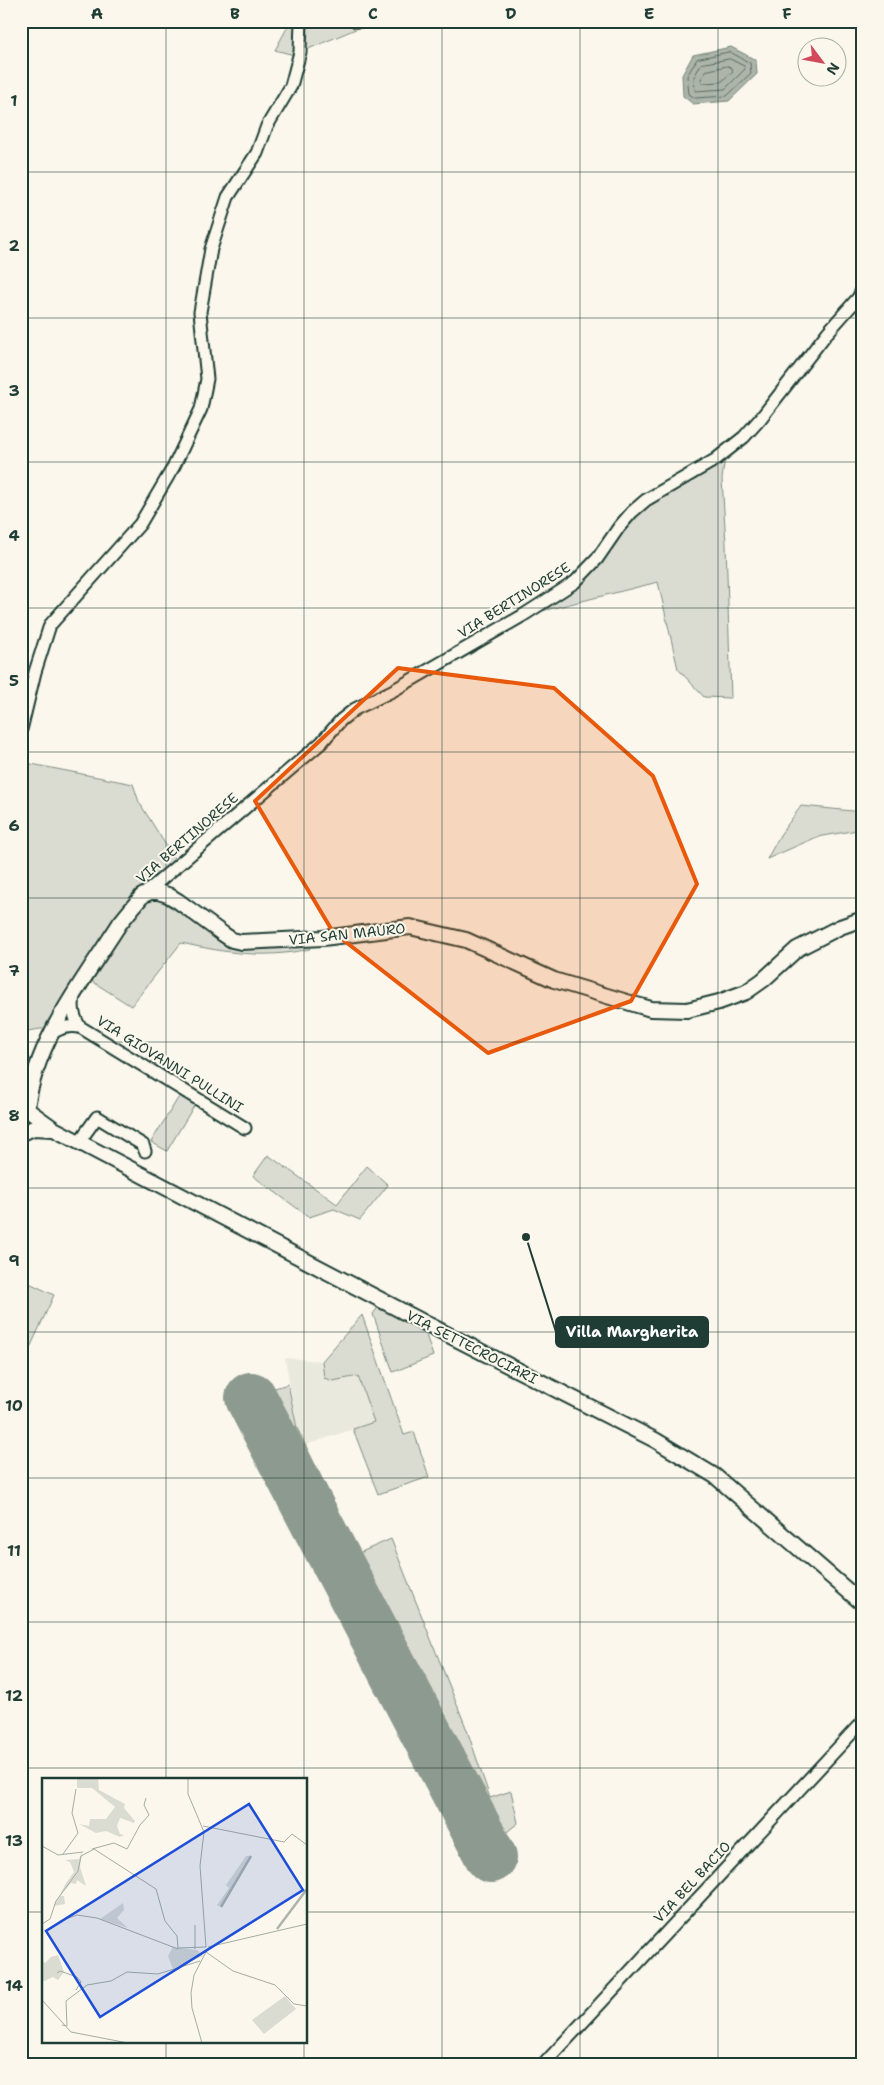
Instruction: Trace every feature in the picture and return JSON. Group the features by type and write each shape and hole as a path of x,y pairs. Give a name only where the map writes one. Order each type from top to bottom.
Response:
{"main road":[{"name":"VIA SAN MAURO","path":"142,896 150,892 168,895 232,940 241,942 323,938 389,928 410,927 431,931 466,940 554,980 651,1009 688,1010 719,1002 746,992 763,980 797,949 863,919"},
{"path":"54,1129 34,1128 24,1114 33,1080 50,1034 70,1020 74,995 120,923 142,896"},
{"name":"VIA SETTECROCIARI","path":"24,1114 427,1324 655,1440 715,1476 863,1604"}],"street":[{"path":"21,730 35,672 50,625 140,524 174,466 202,409 207,379 200,312 211,249 228,197 257,153 267,126 291,86 300,52 301,21"},
{"path":"356,21 362,21"},
{"name":"VIA BERTINORESE","path":"142,896 321,743 354,709 394,690 522,616 575,582 597,559 618,527 646,500 715,460 744,438 858,298 863,289"},
{"name":"VIA GIOVANNI PULLINI","path":"70,1020 245,1128"},
{"path":"79,1142 97,1117 144,1144 145,1151"},
{"name":"VIA BEL BACIO","path":"544,2064 863,1721"}],"highlighted area":[{"path":"398,668 554,688 653,776 697,884 631,1001 488,1053 333,932 255,801"}],"shaded area":[{"path":"288,21 349,21 358,28 294,55 275,50 287,28"},
{"path":"725,457 722,479 731,698 704,697 678,669 658,582 530,614 579,583 648,500"},
{"path":"21,762 133,784 139,802 177,863 135,897 47,1028 21,1032"},
{"path":"801,806 863,812 863,829 817,837 767,859 780,835"},
{"path":"158,899 232,946 266,949 308,945 310,949 276,954 245,954 181,943 131,1006 90,980 143,901"},
{"path":"180,1095 195,1104 167,1151 151,1142"},
{"path":"268,1155 337,1204 367,1166 388,1185 360,1220 334,1209 309,1217 253,1176"},
{"path":"21,1279 54,1295 25,1359 21,1357"},
{"path":"380,1305 424,1329 433,1356 393,1372 373,1314"},
{"path":"362,1315 404,1435 414,1432 429,1477 378,1494 353,1429 374,1422 358,1376 333,1381 324,1378 322,1361"},
{"path":"285,1358 322,1361 324,1378 358,1375 375,1422 306,1445 297,1428"},
{"path":"288,1384 297,1428 359,1553 391,1539 467,1730 490,1798 511,1791 518,1823 503,1835 505,1846 497,1853 442,1741 258,1393"}],"water":[{"path":"731,47 756,60 757,74 729,101 693,104 683,96 682,75 693,55"}],"runway":[{"path":"251,1398 491,1857"}],"place":[{"name":"Villa Margherita","path":"526,1237"}]}
